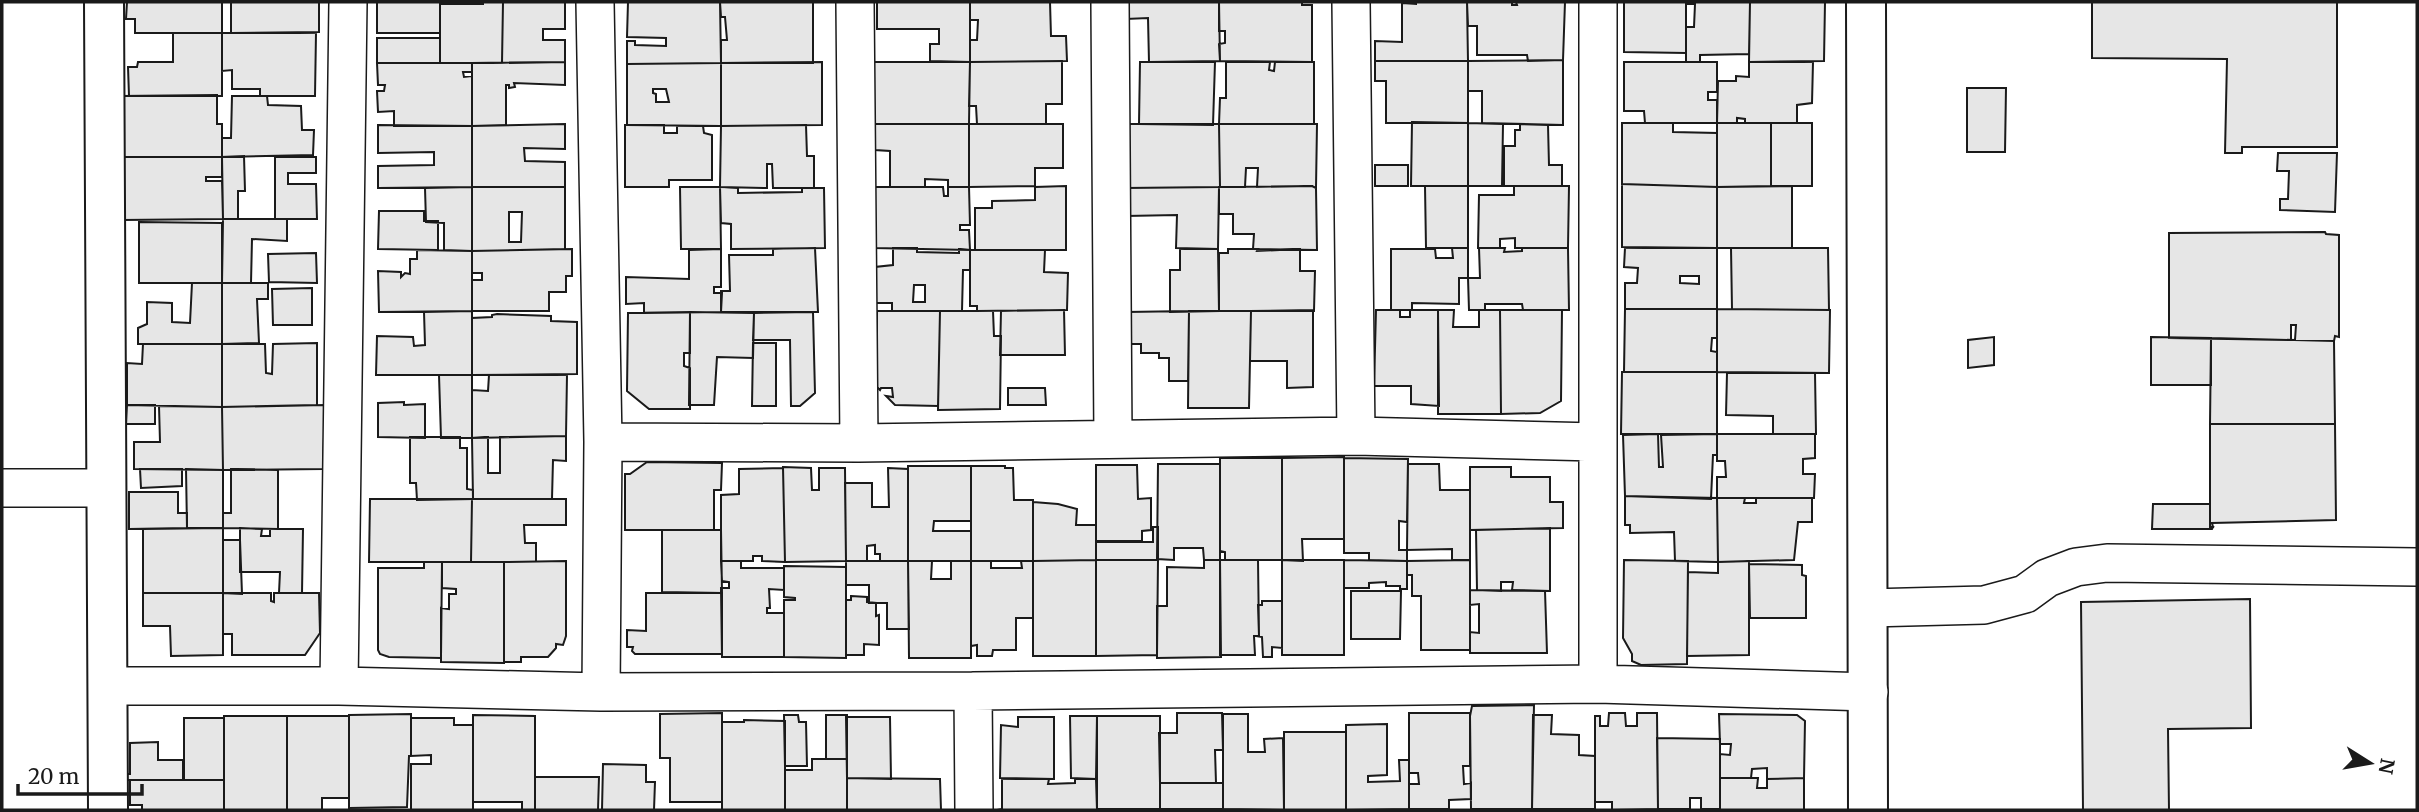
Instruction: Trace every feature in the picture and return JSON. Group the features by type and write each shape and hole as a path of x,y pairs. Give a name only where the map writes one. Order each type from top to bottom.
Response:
{"street":[{"path":"104,2 108,810"},
{"path":"339,686 348,2"},
{"path":"595,2 603,442 601,692"},
{"path":"855,2 859,443"},
{"path":"1110,2 1113,439"},
{"path":"1351,2 1356,436"},
{"path":"1598,2 1598,684"},
{"path":"1866,2 1868,810"},
{"path":"603,442 859,443 1356,436 1596,442"},
{"path":"2,488 106,488"},
{"path":"1869,608 1984,605 2025,594 2047,578 2076,567 2106,563 2417,567"},
{"path":"109,686 339,686 601,692 1598,684 1869,692"},
{"path":"973,691 974,810"}],"building":[{"path":"127,2 222,2 222,33 135,33 135,19 126,19"},
{"path":"231,2 319,2 319,32 231,33"},
{"path":"377,2 440,2 440,33 377,33"},
{"path":"503,2 502,63 440,63 440,4"},
{"path":"503,2 565,2 565,29 543,29 543,40 565,40 565,62 502,63"},
{"path":"628,2 720,2 721,63 627,64 627,41 635,41 635,45 666,46 666,38 627,37"},
{"path":"720,2 813,2 813,63 721,63 721,40 727,40 725,17 721,17"},
{"path":"877,2 970,2 970,62 930,61 930,44 939,44 939,29 877,29"},
{"path":"970,2 1050,2 1051,36 1066,36 1067,61 970,62 970,40 977,40 978,20 970,20"},
{"path":"1126,2 1219,2 1220,61 1149,62 1148,18 1126,19"},
{"path":"1219,2 1302,2 1302,5 1312,5 1312,62 1220,61 1219,44 1225,43 1225,31 1219,31"},
{"path":"1467,2 1468,61 1375,61 1375,41 1402,42 1402,3"},
{"path":"1467,2 1512,2 1512,5 1517,5 1516,2 1565,2 1563,60 1528,61 1527,55 1477,55 1477,26 1468,26"},
{"path":"1624,2 1686,2 1686,53 1624,52"},
{"path":"1686,2 1750,2 1749,54 1700,55 1700,62 1686,62 1686,27 1694,27 1695,4"},
{"path":"1750,2 1825,2 1824,61 1749,62"},
{"path":"2092,2 2337,2 2337,147 2242,147 2242,153 2225,153 2227,59 2092,58"},
{"path":"173,33 222,33 222,96 129,96 128,67 137,67 138,62 173,62"},
{"path":"222,33 316,33 315,96 260,96 260,89 232,89 232,70 222,71"},
{"path":"377,38 440,38 440,63 377,63"},
{"path":"1563,60 1563,125 1482,123 1482,91 1468,91 1468,61"},
{"path":"1062,61 1062,104 1046,104 1046,124 977,124 976,106 969,106 970,62"},
{"path":"1375,61 1468,61 1468,123 1386,123 1386,81 1375,81"},
{"path":"565,62 565,85 514,83 515,87 509,88 509,85 506,85 506,125 472,126 472,63"},
{"path":"822,62 822,125 721,126 721,63"},
{"path":"868,62 970,62 969,124 868,124"},
{"path":"1140,62 1215,62 1213,125 1139,124"},
{"path":"1226,62 1270,62 1269,70 1274,71 1275,62 1314,62 1314,124 1219,124 1220,98 1226,98"},
{"path":"1624,62 1717,62 1717,92 1708,92 1708,100 1717,100 1717,123 1645,123 1644,111 1624,111"},
{"path":"1749,62 1813,62 1812,103 1797,105 1797,123 1745,123 1745,119 1737,118 1737,123 1717,123 1718,81 1736,81 1736,76 1749,77"},
{"path":"377,63 472,63 472,72 463,72 464,77 472,76 472,126 394,126 394,111 378,112 377,91 384,91 385,85 378,85"},
{"path":"721,63 721,126 627,125 627,64","holes":["653,89 666,89 669,102 656,102"]},
{"path":"1967,88 2006,88 2005,152 1967,152"},
{"path":"217,95 217,124 222,124 222,157 121,157 120,96"},
{"path":"232,96 267,96 268,105 301,106 302,130 314,130 313,155 222,157 222,138 231,138"},
{"path":"1412,122 1468,123 1468,186 1411,186"},
{"path":"1468,123 1503,124 1502,186 1468,186"},
{"path":"1622,123 1673,123 1673,132 1717,133 1717,187 1622,184"},
{"path":"1717,123 1771,123 1771,186 1717,187"},
{"path":"1771,123 1812,123 1812,186 1771,186"},
{"path":"565,124 565,149 524,148 525,161 565,162 565,187 472,187 472,126"},
{"path":"875,124 969,124 969,187 948,187 948,180 925,179 925,187 890,187 890,151 875,150"},
{"path":"969,124 1063,124 1063,168 1035,168 1035,186 969,187"},
{"path":"1124,124 1219,124 1220,187 1126,188"},
{"path":"1219,124 1317,124 1316,188 1257,187 1258,168 1246,168 1245,187 1220,187"},
{"path":"1520,124 1548,125 1549,165 1562,165 1562,186 1504,186 1504,146 1515,146 1515,130 1520,130"},
{"path":"378,125 472,126 472,187 378,188 378,166 434,165 434,152 378,153"},
{"path":"625,125 664,125 664,133 677,133 677,126 703,126 704,133 712,135 712,180 669,180 669,187 625,187"},
{"path":"806,125 807,156 814,156 814,188 773,188 772,164 767,164 767,188 720,187 721,126"},
{"path":"2278,153 2337,153 2335,212 2280,210 2280,199 2288,199 2289,171 2277,171"},
{"path":"244,156 245,191 238,191 238,219 223,219 222,157"},
{"path":"121,157 222,157 222,177 206,177 206,181 222,181 223,219 122,220"},
{"path":"275,157 316,157 316,173 288,173 288,184 316,184 317,219 275,219"},
{"path":"1375,165 1408,165 1408,186 1375,186"},
{"path":"1622,184 1717,187 1717,248 1622,247"},
{"path":"1066,186 1066,250 975,250 975,208 992,208 992,201 1035,200 1035,187"},
{"path":"1425,186 1468,186 1468,248 1426,248"},
{"path":"1514,186 1569,186 1568,248 1515,248 1515,238 1500,239 1500,248 1478,248 1479,195 1514,195"},
{"path":"1792,186 1792,248 1717,248 1717,187"},
{"path":"472,187 565,187 565,249 472,251","holes":["509,212 522,212 521,242 509,242"]},
{"path":"472,187 472,251 444,250 444,223 426,222 425,188"},
{"path":"680,187 720,187 721,249 681,249"},
{"path":"720,187 738,188 738,193 802,192 802,188 824,188 825,248 731,249 731,224 721,223"},
{"path":"875,187 943,187 944,196 948,196 948,187 969,187 970,225 960,225 960,230 969,230 970,250 874,248"},
{"path":"1219,187 1316,188 1317,250 1253,249 1254,234 1233,234 1233,214 1219,214"},
{"path":"1219,187 1218,249 1176,248 1177,215 1126,216 1126,188"},
{"path":"379,211 424,211 424,221 438,221 438,250 378,249"},
{"path":"223,219 287,219 287,241 252,239 251,283 222,283"},
{"path":"139,222 222,223 222,283 139,283"},
{"path":"2325,232 2339,235 2339,337 2335,336 2334,341 2295,340 2296,325 2291,325 2291,340 2169,338 2169,233"},
{"path":"815,248 818,312 721,312 721,291 730,291 729,255 773,255 773,249"},
{"path":"893,248 917,248 917,252 959,253 959,249 970,250 970,270 963,270 962,311 892,311 892,303 875,303 875,267 893,265","holes":["914,285 925,285 925,302 913,302"]},
{"path":"1452,248 1468,248 1468,278 1459,278 1459,304 1412,303 1412,310 1391,310 1391,249 1435,249 1436,258 1453,258"},
{"path":"1479,248 1505,248 1504,252 1522,251 1522,248 1568,248 1569,310 1523,310 1522,304 1485,304 1485,310 1469,310 1468,278 1480,278"},
{"path":"1625,248 1717,248 1717,309 1625,309 1625,283 1637,283 1638,268 1624,267","holes":["1680,276 1699,276 1699,284 1680,283"]},
{"path":"1731,248 1828,248 1829,310 1732,309"},
{"path":"572,249 572,276 566,276 566,292 549,292 549,311 472,311 472,280 482,280 482,273 472,273 472,251"},
{"path":"721,249 721,287 714,287 714,293 722,293 721,312 644,313 644,303 626,304 626,277 689,279 689,250"},
{"path":"1180,249 1218,249 1219,311 1170,312 1170,270 1180,270"},
{"path":"1228,249 1300,249 1300,271 1315,271 1314,311 1219,311 1219,253 1228,253"},
{"path":"417,250 472,251 472,311 379,312 378,271 401,272 401,277 405,273 410,274 410,259 417,259"},
{"path":"970,250 1045,250 1044,272 1068,273 1067,310 977,311 977,306 970,306"},
{"path":"316,253 317,283 269,282 268,254"},
{"path":"192,283 222,283 222,344 138,344 138,328 147,324 147,302 172,303 172,322 190,323"},
{"path":"222,283 268,283 268,299 257,299 259,343 222,344"},
{"path":"312,288 312,325 273,325 272,289"},
{"path":"1625,309 1717,309 1717,338 1712,338 1711,351 1717,352 1717,372 1624,372"},
{"path":"1717,309 1830,310 1829,373 1717,372"},
{"path":"1064,310 1065,355 1000,355 1001,311"},
{"path":"1313,310 1313,387 1287,388 1287,361 1250,361 1251,311"},
{"path":"1376,310 1400,310 1400,317 1410,317 1410,310 1438,310 1439,406 1411,404 1411,386 1374,386"},
{"path":"1438,310 1454,310 1453,327 1479,327 1479,310 1500,310 1501,414 1438,414"},
{"path":"1500,310 1562,310 1561,401 1540,413 1501,414"},
{"path":"472,311 472,375 376,375 377,336 413,337 414,346 425,345 424,312"},
{"path":"877,311 940,311 938,406 895,405 886,396 893,397 892,388 880,390 877,387"},
{"path":"940,311 993,311 994,336 1001,336 1000,409 938,410"},
{"path":"1189,311 1188,381 1169,381 1169,358 1159,358 1159,353 1141,353 1141,344 1127,344 1127,312"},
{"path":"1189,311 1251,311 1249,408 1188,408"},
{"path":"690,312 690,353 684,353 684,366 690,368 690,409 649,409 627,391 628,313"},
{"path":"690,312 754,313 753,358 717,357 714,405 689,405"},
{"path":"813,312 815,393 800,406 791,406 790,340 753,340 754,313"},
{"path":"497,314 551,316 551,321 577,322 577,374 472,375 472,318 492,317"},
{"path":"1994,337 1994,365 1968,368 1968,340"},
{"path":"2151,337 2211,338 2211,385 2151,385"},
{"path":"2211,338 2334,341 2335,424 2210,424"},
{"path":"317,343 317,405 222,407 222,344 265,344 266,373 272,374 273,344"},
{"path":"753,343 776,343 776,406 752,406"},
{"path":"143,344 222,344 222,407 127,405 127,363 142,364"},
{"path":"1622,372 1717,372 1717,434 1621,434"},
{"path":"1727,373 1815,373 1816,434 1773,434 1773,416 1726,415"},
{"path":"439,375 472,375 472,438 441,438"},
{"path":"489,375 567,375 566,436 472,438 472,390 488,391"},
{"path":"1008,388 1045,388 1046,405 1008,405"},
{"path":"404,402 404,405 425,404 425,438 378,437 378,403"},
{"path":"127,405 155,405 155,424 126,424"},
{"path":"325,405 323,469 223,470 222,407"},
{"path":"159,406 222,407 223,470 134,469 134,442 160,442"},
{"path":"2210,424 2335,424 2336,520 2212,523 2213,527 2210,527"},
{"path":"1658,434 1659,467 1663,467 1661,435 1717,434 1711,499 1625,496 1623,435"},
{"path":"1717,434 1815,434 1815,458 1803,459 1803,474 1815,474 1814,498 1717,498 1717,477 1726,477 1725,461 1717,461"},
{"path":"566,436 566,461 553,460 552,499 473,499 472,438 488,437 488,473 500,473 500,437"},
{"path":"410,437 460,437 460,448 467,448 467,489 473,490 473,499 417,500 416,483 410,483"},
{"path":"1344,457 1344,539 1302,539 1303,561 1282,560 1282,458"},
{"path":"1220,458 1282,458 1282,560 1225,560 1225,552 1220,551"},
{"path":"1344,458 1408,459 1407,522 1399,521 1399,550 1407,550 1407,561 1369,560 1369,553 1344,553"},
{"path":"647,462 722,463 721,490 714,490 714,530 625,530 625,474 630,474"},
{"path":"1158,464 1220,464 1220,560 1204,560 1203,548 1174,548 1174,560 1157,559"},
{"path":"1408,464 1439,464 1440,490 1470,490 1470,560 1452,560 1452,549 1407,550"},
{"path":"1096,465 1137,465 1138,499 1151,498 1151,530 1142,531 1142,541 1096,541"},
{"path":"908,466 971,466 971,521 934,521 933,531 971,531 971,561 908,561"},
{"path":"971,466 1013,468 1014,500 1033,500 1033,561 971,561"},
{"path":"783,467 811,468 812,490 819,490 819,468 845,468 846,561 785,562"},
{"path":"1470,467 1511,467 1511,477 1550,477 1550,502 1563,502 1563,528 1470,530"},
{"path":"783,468 785,562 762,561 762,556 753,556 753,561 721,561 721,495 739,494 739,469"},
{"path":"888,468 908,469 908,561 880,561 880,554 875,554 875,545 867,546 867,561 846,561 845,483 872,483 872,507 889,507"},
{"path":"140,469 182,469 182,486 141,488"},
{"path":"186,469 223,470 223,528 187,528"},
{"path":"231,469 278,470 278,529 223,528 223,513 231,513"},
{"path":"129,492 178,492 178,513 187,513 187,528 129,529"},
{"path":"1625,496 1717,498 1718,562 1675,561 1674,532 1630,533 1630,525 1625,525"},
{"path":"1717,498 1745,498 1744,503 1756,503 1756,498 1812,498 1812,522 1798,522 1794,560 1718,562"},
{"path":"370,499 472,499 471,562 369,562"},
{"path":"472,499 566,499 566,525 524,525 525,543 536,543 536,562 471,562"},
{"path":"1033,502 1077,509 1076,525 1096,525 1096,560 1033,561"},
{"path":"2153,504 2210,504 2210,527 2213,527 2152,529"},
{"path":"1153,527 1158,527 1158,560 1096,560 1096,542 1153,542"},
{"path":"223,528 223,593 143,593 143,529"},
{"path":"240,528 262,529 261,536 270,536 270,529 303,529 302,593 279,593 280,572 240,572"},
{"path":"1550,528 1550,591 1512,590 1513,582 1501,582 1501,591 1477,590 1476,530"},
{"path":"662,530 721,530 722,593 662,592"},
{"path":"223,540 240,540 242,594 223,593"},
{"path":"1096,560 1096,656 1033,656 1033,561"},
{"path":"1096,560 1158,560 1157,655 1096,656"},
{"path":"1204,560 1220,560 1221,657 1157,658 1157,606 1167,606 1167,567 1204,568"},
{"path":"1220,560 1258,560 1259,636 1254,636 1255,655 1220,655"},
{"path":"1282,560 1344,560 1344,655 1282,655"},
{"path":"1344,560 1407,561 1407,589 1386,586 1386,582 1369,583 1369,588 1344,588"},
{"path":"1470,560 1470,650 1421,650 1421,596 1412,596 1412,575 1407,575 1407,561"},
{"path":"1624,560 1688,561 1687,664 1641,665 1632,661 1632,654 1623,638"},
{"path":"566,561 566,636 563,645 556,644 548,657 521,657 521,662 504,662 504,562"},
{"path":"721,561 741,561 741,568 784,568 784,590 769,589 770,608 767,608 767,613 784,613 784,657 722,657 721,588 729,588 729,582 722,581"},
{"path":"846,561 908,561 909,629 887,629 887,603 869,603 869,585 846,585"},
{"path":"908,561 932,561 931,579 951,579 951,561 971,561 971,658 909,658"},
{"path":"971,561 991,561 991,568 1022,568 1021,561 1033,561 1033,618 1016,618 1016,650 993,650 992,656 977,656 977,645 971,646"},
{"path":"1749,561 1749,655 1687,656 1688,572 1718,573 1718,562"},
{"path":"424,562 442,562 441,658 389,657 380,654 378,568 424,568"},
{"path":"442,562 504,562 504,663 441,662 441,608 449,609 449,594 456,594 456,589 442,588"},
{"path":"1749,564 1802,565 1802,575 1806,576 1806,618 1750,618"},
{"path":"784,566 846,567 846,658 784,657 784,600 795,598 784,597"},
{"path":"1470,590 1545,591 1547,653 1470,653 1470,632 1479,633 1479,604 1470,605"},
{"path":"1351,591 1401,591 1400,639 1351,639"},
{"path":"143,593 223,593 223,655 171,656 170,626 143,626"},
{"path":"223,593 271,593 271,601 274,602 274,593 319,593 320,633 305,655 232,655 232,634 223,634"},
{"path":"646,593 722,593 722,654 635,654 633,647 627,647 627,630 646,631"},
{"path":"851,596 867,597 867,602 876,603 876,616 879,615 879,645 864,644 864,655 846,655 846,600 851,600"},
{"path":"2250,599 2251,728 2168,729 2169,810 2083,810 2081,602"},
{"path":"1262,601 1282,601 1282,648 1272,647 1272,657 1263,657 1262,637 1256,636 1259,636 1258,605 1262,605"},
{"path":"1534,705 1532,809 1471,809 1472,706"},
{"path":"722,713 722,802 670,802 670,758 660,758 660,714"},
{"path":"1177,713 1222,713 1223,750 1215,750 1216,783 1160,783 1159,733 1177,733"},
{"path":"1409,713 1470,713 1470,766 1463,766 1464,784 1471,783 1471,799 1449,800 1449,809 1409,809 1409,784 1419,784 1418,773 1409,773"},
{"path":"1609,713 1625,713 1626,726 1637,726 1637,713 1657,713 1658,809 1612,810 1612,802 1595,802 1595,716 1600,716 1600,726 1608,726"},
{"path":"411,714 407,807 349,808 349,715"},
{"path":"1223,714 1248,714 1248,752 1265,752 1264,739 1283,738 1284,810 1223,809"},
{"path":"1719,714 1797,715 1805,721 1804,778 1767,779 1767,768 1752,769 1751,778 1720,778 1720,754 1730,755 1731,744 1720,744"},
{"path":"473,715 535,716 535,810 522,810 522,802 473,802"},
{"path":"784,715 798,715 799,722 806,722 807,766 785,766"},
{"path":"826,715 847,715 847,759 826,759"},
{"path":"1533,715 1552,715 1551,734 1579,735 1579,755 1595,756 1595,809 1532,809"},
{"path":"224,716 287,716 287,810 224,810"},
{"path":"287,716 349,716 349,798 322,798 322,810 287,810"},
{"path":"1070,716 1097,716 1096,779 1071,778"},
{"path":"1097,716 1160,716 1160,809 1097,809"},
{"path":"846,717 890,717 891,779 847,778"},
{"path":"1018,717 1054,717 1054,779 1000,778 1001,725 1018,727"},
{"path":"184,718 224,718 224,780 184,780"},
{"path":"411,718 454,718 454,725 473,725 473,810 411,810 411,764 431,764 431,755 411,756"},
{"path":"785,721 785,810 722,810 722,722"},
{"path":"1387,724 1387,775 1368,776 1368,782 1400,781 1399,760 1409,760 1409,809 1346,810 1346,725"},
{"path":"1284,732 1346,732 1346,810 1284,810"},
{"path":"1657,738 1720,739 1720,809 1701,809 1701,798 1690,798 1690,809 1658,809"},
{"path":"158,742 158,760 183,760 183,780 127,780 127,774 130,774 130,743"},
{"path":"812,759 847,759 847,810 785,810 785,770 812,770"},
{"path":"603,764 646,765 646,782 655,782 654,810 602,810"},
{"path":"535,777 599,777 598,810 535,810"},
{"path":"847,778 940,779 941,810 847,810"},
{"path":"1720,778 1758,778 1757,788 1767,788 1767,779 1804,778 1804,810 1720,810"},
{"path":"1002,779 1049,779 1048,784 1075,783 1075,779 1096,779 1097,810 997,810 1002,809"},
{"path":"130,780 224,780 224,810 142,810 142,805 130,805"},
{"path":"1160,783 1223,783 1223,809 1160,809"}]}
